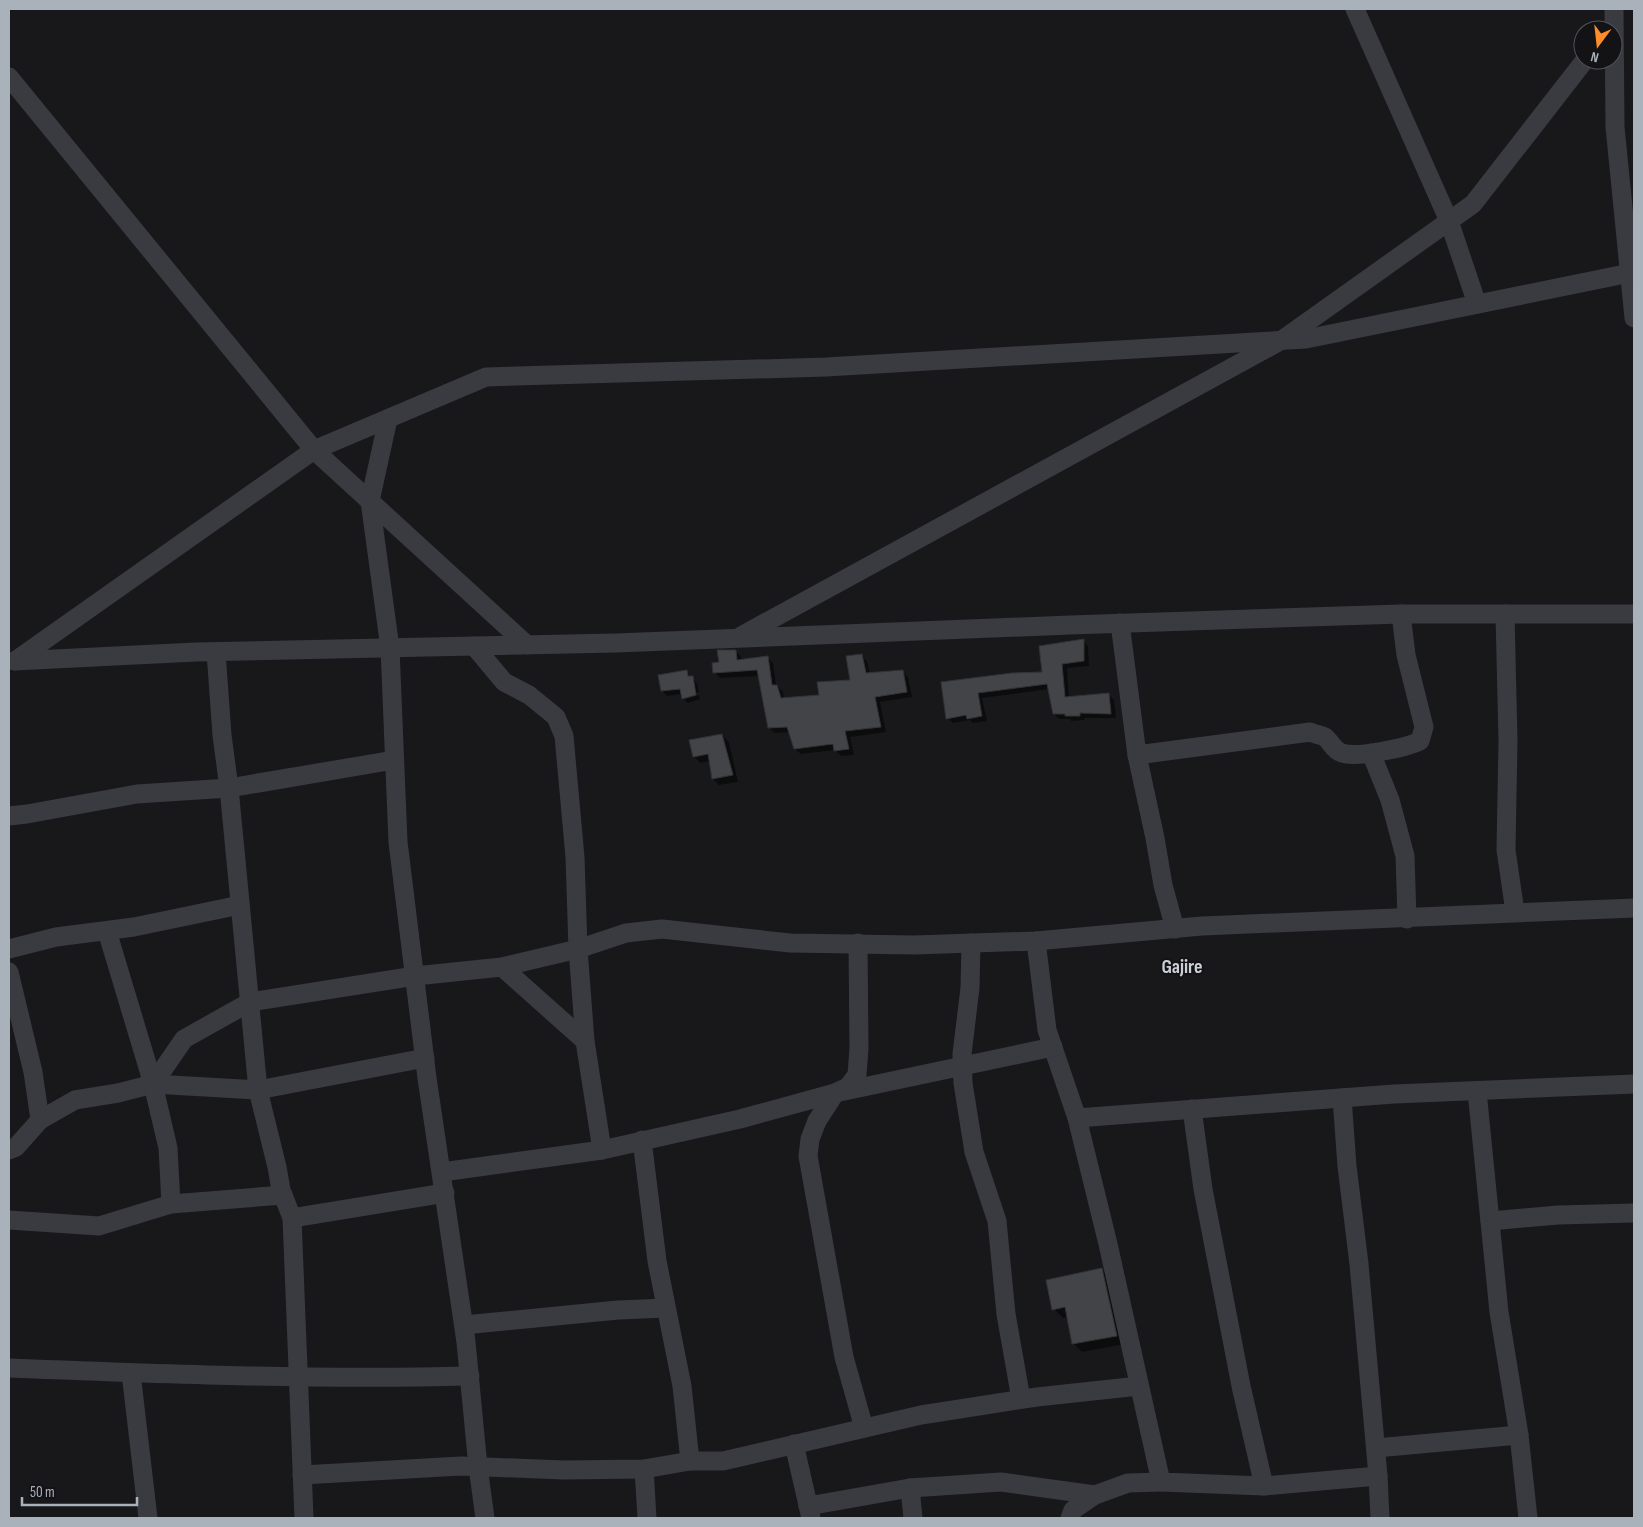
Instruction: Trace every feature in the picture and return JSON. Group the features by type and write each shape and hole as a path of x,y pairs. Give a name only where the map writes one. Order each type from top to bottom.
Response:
{"street":[{"path":"1355,9 1449,221 1477,304"},
{"path":"737,638 1282,340 1473,204 1577,70"},
{"path":"1613,70 1615,127 1630,240 1630,273 1634,318"},
{"path":"9,77 314,450 526,645"},
{"path":"12,661 314,450 486,377 826,367 1306,339 1630,273"},
{"path":"388,419 370,501 390,648 398,842 425,1058 464,1325 485,1518"},
{"path":"12,661 216,652 526,645 1401,614 1634,614"},
{"path":"1137,755 1310,732 1325,737 1334,749 1344,754 1371,753 1410,746 1420,741 1424,727 1406,655 1401,614"},
{"path":"1505,614 1508,741 1506,850 1516,912"},
{"path":"1120,623 1137,755 1163,885 1175,929"},
{"path":"474,646 504,682 530,695 556,717 564,736 575,857 578,949 585,1041 602,1150"},
{"path":"216,652 222,735 229,788 258,1090 283,1195 292,1218 304,1518"},
{"path":"1371,753 1390,800 1405,856 1407,918"},
{"path":"9,816 137,794 229,788 394,760"},
{"path":"9,949 56,937 134,927 240,905"},
{"path":"153,1084 184,1039 250,1002 415,976 502,967 578,949 626,933 662,929 790,943 914,945 1036,941 1202,926 1634,908"},
{"path":"107,931 153,1084 168,1148 170,1204"},
{"path":"1036,941 1047,1030 1077,1118 1108,1244 1161,1482"},
{"path":"858,943 859,1048 857,1075 848,1086 836,1093 817,1121 810,1139 809,1168 844,1357 864,1428"},
{"path":"970,943 970,988 962,1054 963,1083 974,1152 997,1221 1006,1314 1021,1399"},
{"path":"502,967 585,1041"},
{"path":"9,972 33,1072 40,1120"},
{"path":"442,1172 602,1150 740,1119 836,1093 1053,1047"},
{"path":"9,1150 16,1147 40,1120 75,1100 118,1093 153,1084 258,1090 425,1058"},
{"path":"1077,1118 1342,1098 1477,1090 1634,1084"},
{"path":"1477,1090 1499,1312 1519,1434 1528,1518"},
{"path":"1342,1098 1347,1166 1359,1264 1376,1448 1380,1518"},
{"path":"1192,1110 1203,1189 1241,1386 1264,1486"},
{"path":"642,1140 658,1261 682,1386 690,1461"},
{"path":"292,1218 445,1193"},
{"path":"9,1220 99,1226 170,1204 283,1195"},
{"path":"1490,1221 1558,1215 1634,1212"},
{"path":"464,1325 618,1310 666,1308"},
{"path":"9,1368 299,1378 470,1376"},
{"path":"130,1373 148,1518"},
{"path":"302,1475 461,1466 564,1470 644,1469 690,1461 723,1461 921,1415 1021,1399 1140,1386"},
{"path":"1376,1448 1519,1434"},
{"path":"794,1444 809,1512 910,1488 1001,1482 1095,1495"},
{"path":"644,1469 648,1518"},
{"path":"1070,1518 1074,1510 1095,1495 1128,1483 1161,1482 1264,1486 1378,1476"},
{"path":"910,1488 912,1518"}],"building":[{"path":"1084,639 1084,661 1062,664 1065,697 1109,693 1111,714 1080,713 1080,716 1065,716 1065,714 1053,714 1047,684 978,693 982,716 967,719 966,715 946,719 941,682 1012,673 1042,672 1039,646"},
{"path":"717,650 736,650 737,660 768,656 772,685 777,685 781,698 819,695 817,682 850,680 846,656 862,654 866,673 903,670 907,692 875,697 881,727 845,731 849,749 834,751 833,744 794,749 787,727 768,728 757,670 713,673 712,663 719,662"},
{"path":"687,670 688,676 693,676 696,695 682,699 680,689 661,691 658,675"},
{"path":"722,734 733,775 712,779 708,754 693,757 689,740"},
{"path":"1102,1268 1117,1336 1072,1344 1065,1307 1052,1310 1046,1280"}],"district":[{"name":"Gajire","path":"1182,967"}]}
